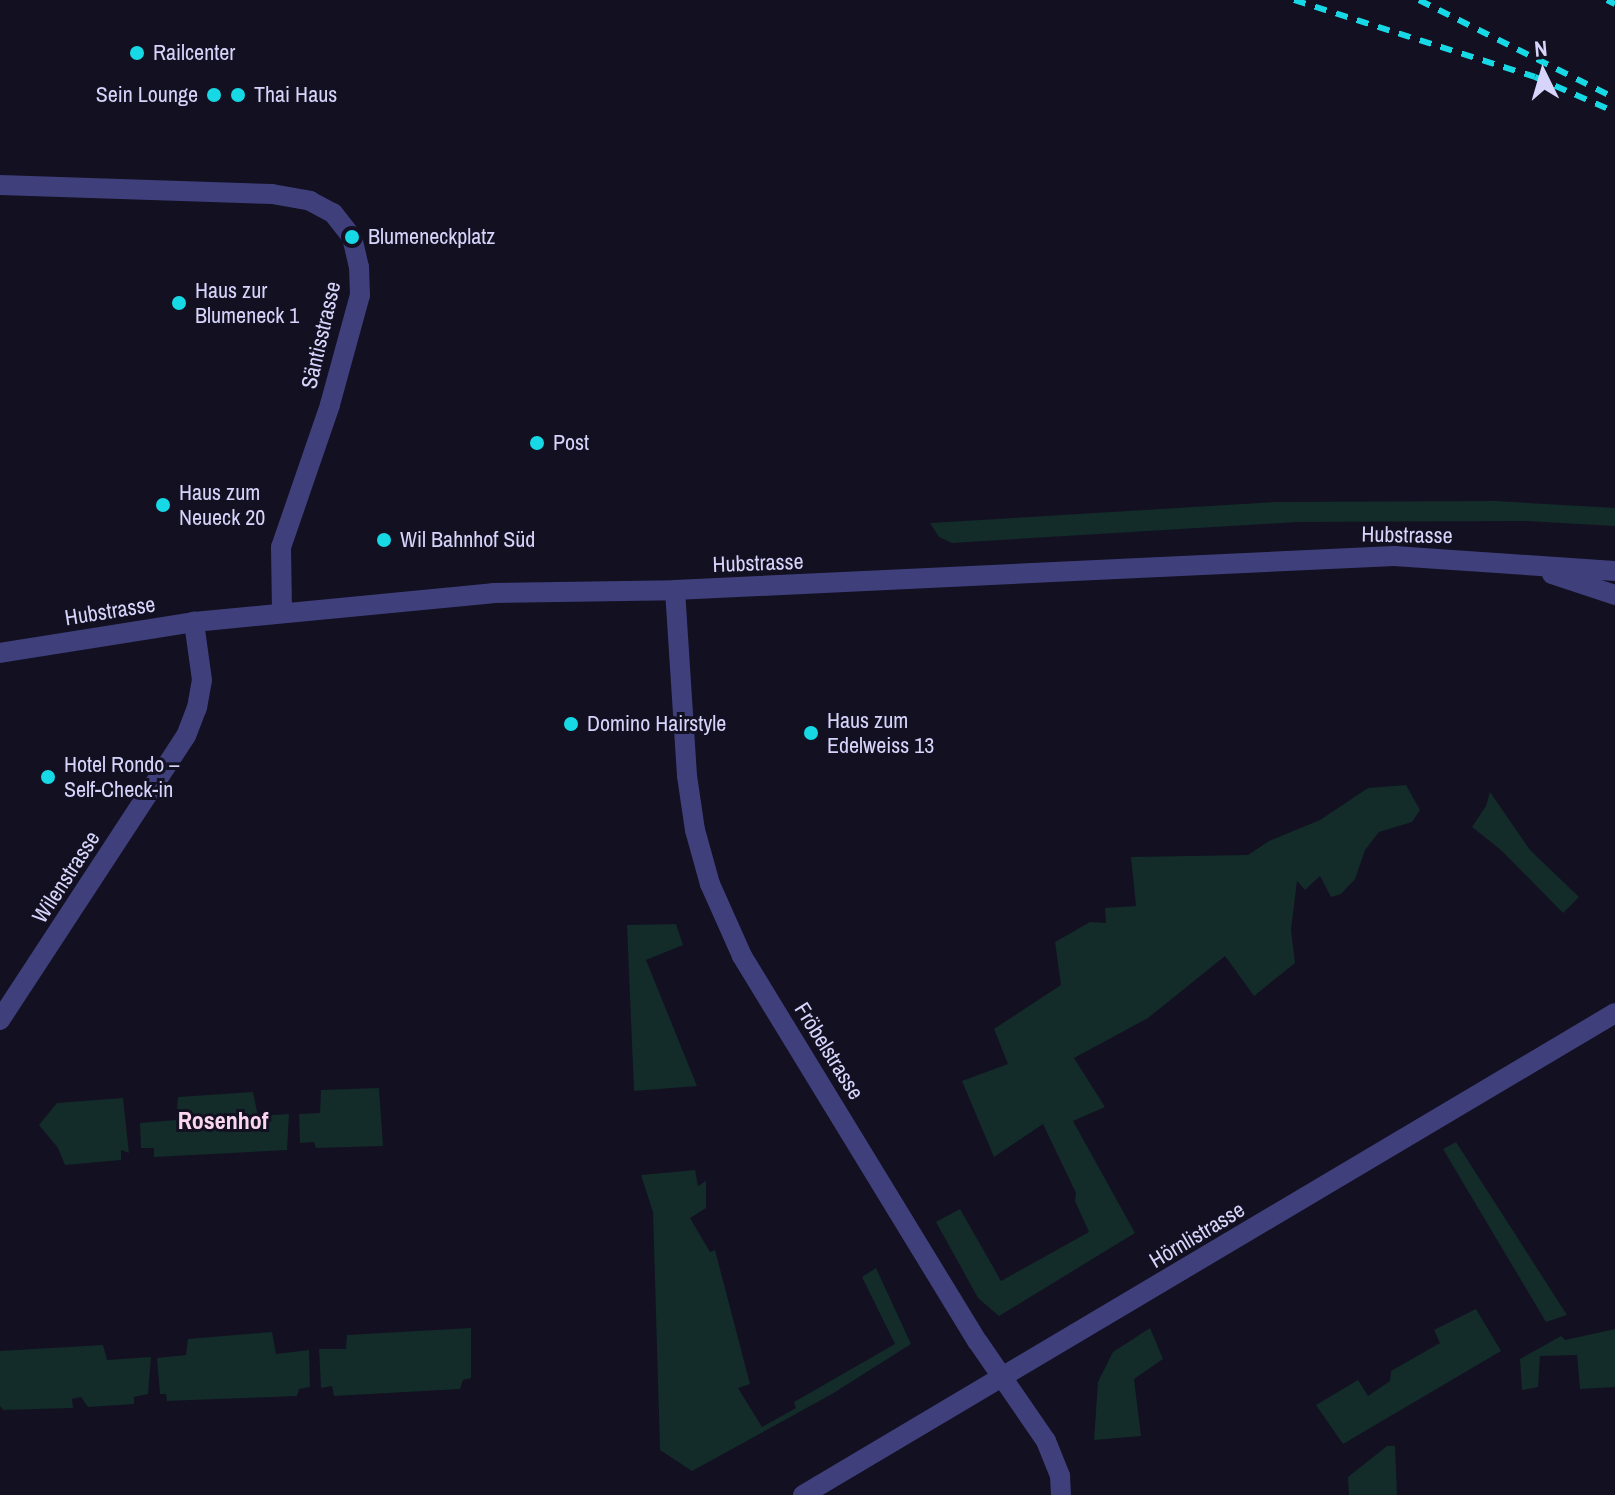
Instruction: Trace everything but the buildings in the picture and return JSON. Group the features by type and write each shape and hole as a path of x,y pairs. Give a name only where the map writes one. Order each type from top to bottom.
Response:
{"street":[{"name":"Säntisstrasse","path":"0,185 272,194 310,201 333,213 352,237 359,267 360,295 330,405 281,547 282,612"},
{"name":"Hubstrasse","path":"0,653 194,622 493,593 675,590 1394,556 1615,571"},
{"name":"Hubstrasse","path":"1521,565 1615,595"},
{"name":"Fröbelstrasse","path":"675,590 687,776 695,830 710,884 742,956 978,1342 1046,1441 1060,1476 1061,1495"},
{"name":"Wilenstrasse","path":"0,1020 186,736 197,708 202,680 194,622"},
{"name":"Hörnlistrasse","path":"803,1495 1615,1013"}],"green space":[{"path":"1495,501 1615,508 1615,526 1526,521 1297,522 952,543 939,537 930,523 1276,502"},
{"path":"1406,785 1420,810 1412,822 1379,832 1365,850 1355,879 1341,894 1331,897 1320,876 1305,890 1297,881 1291,930 1295,963 1254,996 1225,956 1148,1018 1074,1058 1105,1107 1073,1121 1135,1233 999,1316 978,1298 936,1222 960,1209 1001,1281 1089,1232 1075,1201 1076,1193 1043,1124 994,1157 962,1081 1008,1064 994,1029 1061,985 1055,942 1090,922 1106,923 1105,908 1136,906 1131,857 1248,855 1269,841 1320,820 1368,788"},
{"path":"1490,792 1530,850 1579,897 1563,913 1501,850 1472,827 1486,806"},
{"path":"676,924 683,945 646,960 697,1086 634,1091 627,925"},
{"path":"379,1088 383,1146 316,1148 314,1142 300,1143 299,1114 320,1113 321,1090"},
{"path":"253,1092 258,1116 289,1114 287,1150 154,1157 154,1148 141,1148 140,1123 176,1120 178,1097"},
{"path":"123,1098 129,1153 121,1150 121,1160 65,1165 58,1148 39,1125 57,1103"},
{"path":"1456,1142 1567,1315 1546,1322 1443,1149"},
{"path":"695,1170 698,1186 706,1181 706,1208 690,1218 710,1252 715,1250 750,1384 738,1388 762,1427 796,1408 794,1402 895,1344 862,1277 876,1268 911,1344 832,1394 692,1471 660,1450 653,1212 641,1175"},
{"path":"1476,1309 1501,1351 1343,1444 1316,1405 1358,1380 1368,1396 1390,1381 1391,1371 1440,1343 1434,1330"},
{"path":"471,1328 471,1378 463,1380 460,1389 334,1396 332,1386 321,1388 319,1349 346,1349 347,1335"},
{"path":"1150,1328 1163,1359 1134,1379 1141,1436 1094,1440 1098,1382 1113,1352"},
{"path":"1615,1329 1615,1387 1580,1389 1577,1355 1540,1356 1538,1387 1522,1390 1520,1359 1561,1336 1565,1340"},
{"path":"272,1332 276,1354 309,1350 310,1387 299,1389 297,1396 167,1401 166,1394 160,1394 157,1358 186,1355 188,1339"},
{"path":"103,1345 107,1360 151,1357 148,1394 134,1397 134,1404 88,1407 81,1397 72,1399 73,1408 3,1410 0,1406 0,1351"},
{"path":"1387,1446 1395,1446 1397,1495 1349,1495 1348,1477"}],"railway":[{"path":"1294,0 1535,77 1615,112"},
{"path":"1419,0 1615,98"},
{"path":"1607,0 1615,4"}],"place":[{"name":"Railcenter","path":"137,53"},
{"name":"Sein Lounge","path":"214,95"},
{"name":"Thai Haus","path":"238,95"},
{"name":"Blumeneckplatz","path":"352,237"},
{"name":"Haus zur Blumeneck 1","path":"179,303"},
{"name":"Post","path":"537,443"},
{"name":"Haus zum Neueck 20","path":"163,505"},
{"name":"Wil Bahnhof Süd","path":"384,540"},
{"name":"Domino Hairstyle","path":"571,724"},
{"name":"Haus zum Edelweiss 13","path":"811,733"},
{"name":"Hotel Rondo – Self-Check-in","path":"48,777"}],"district":[{"name":"Rosenhof","path":"223,1121"}]}
